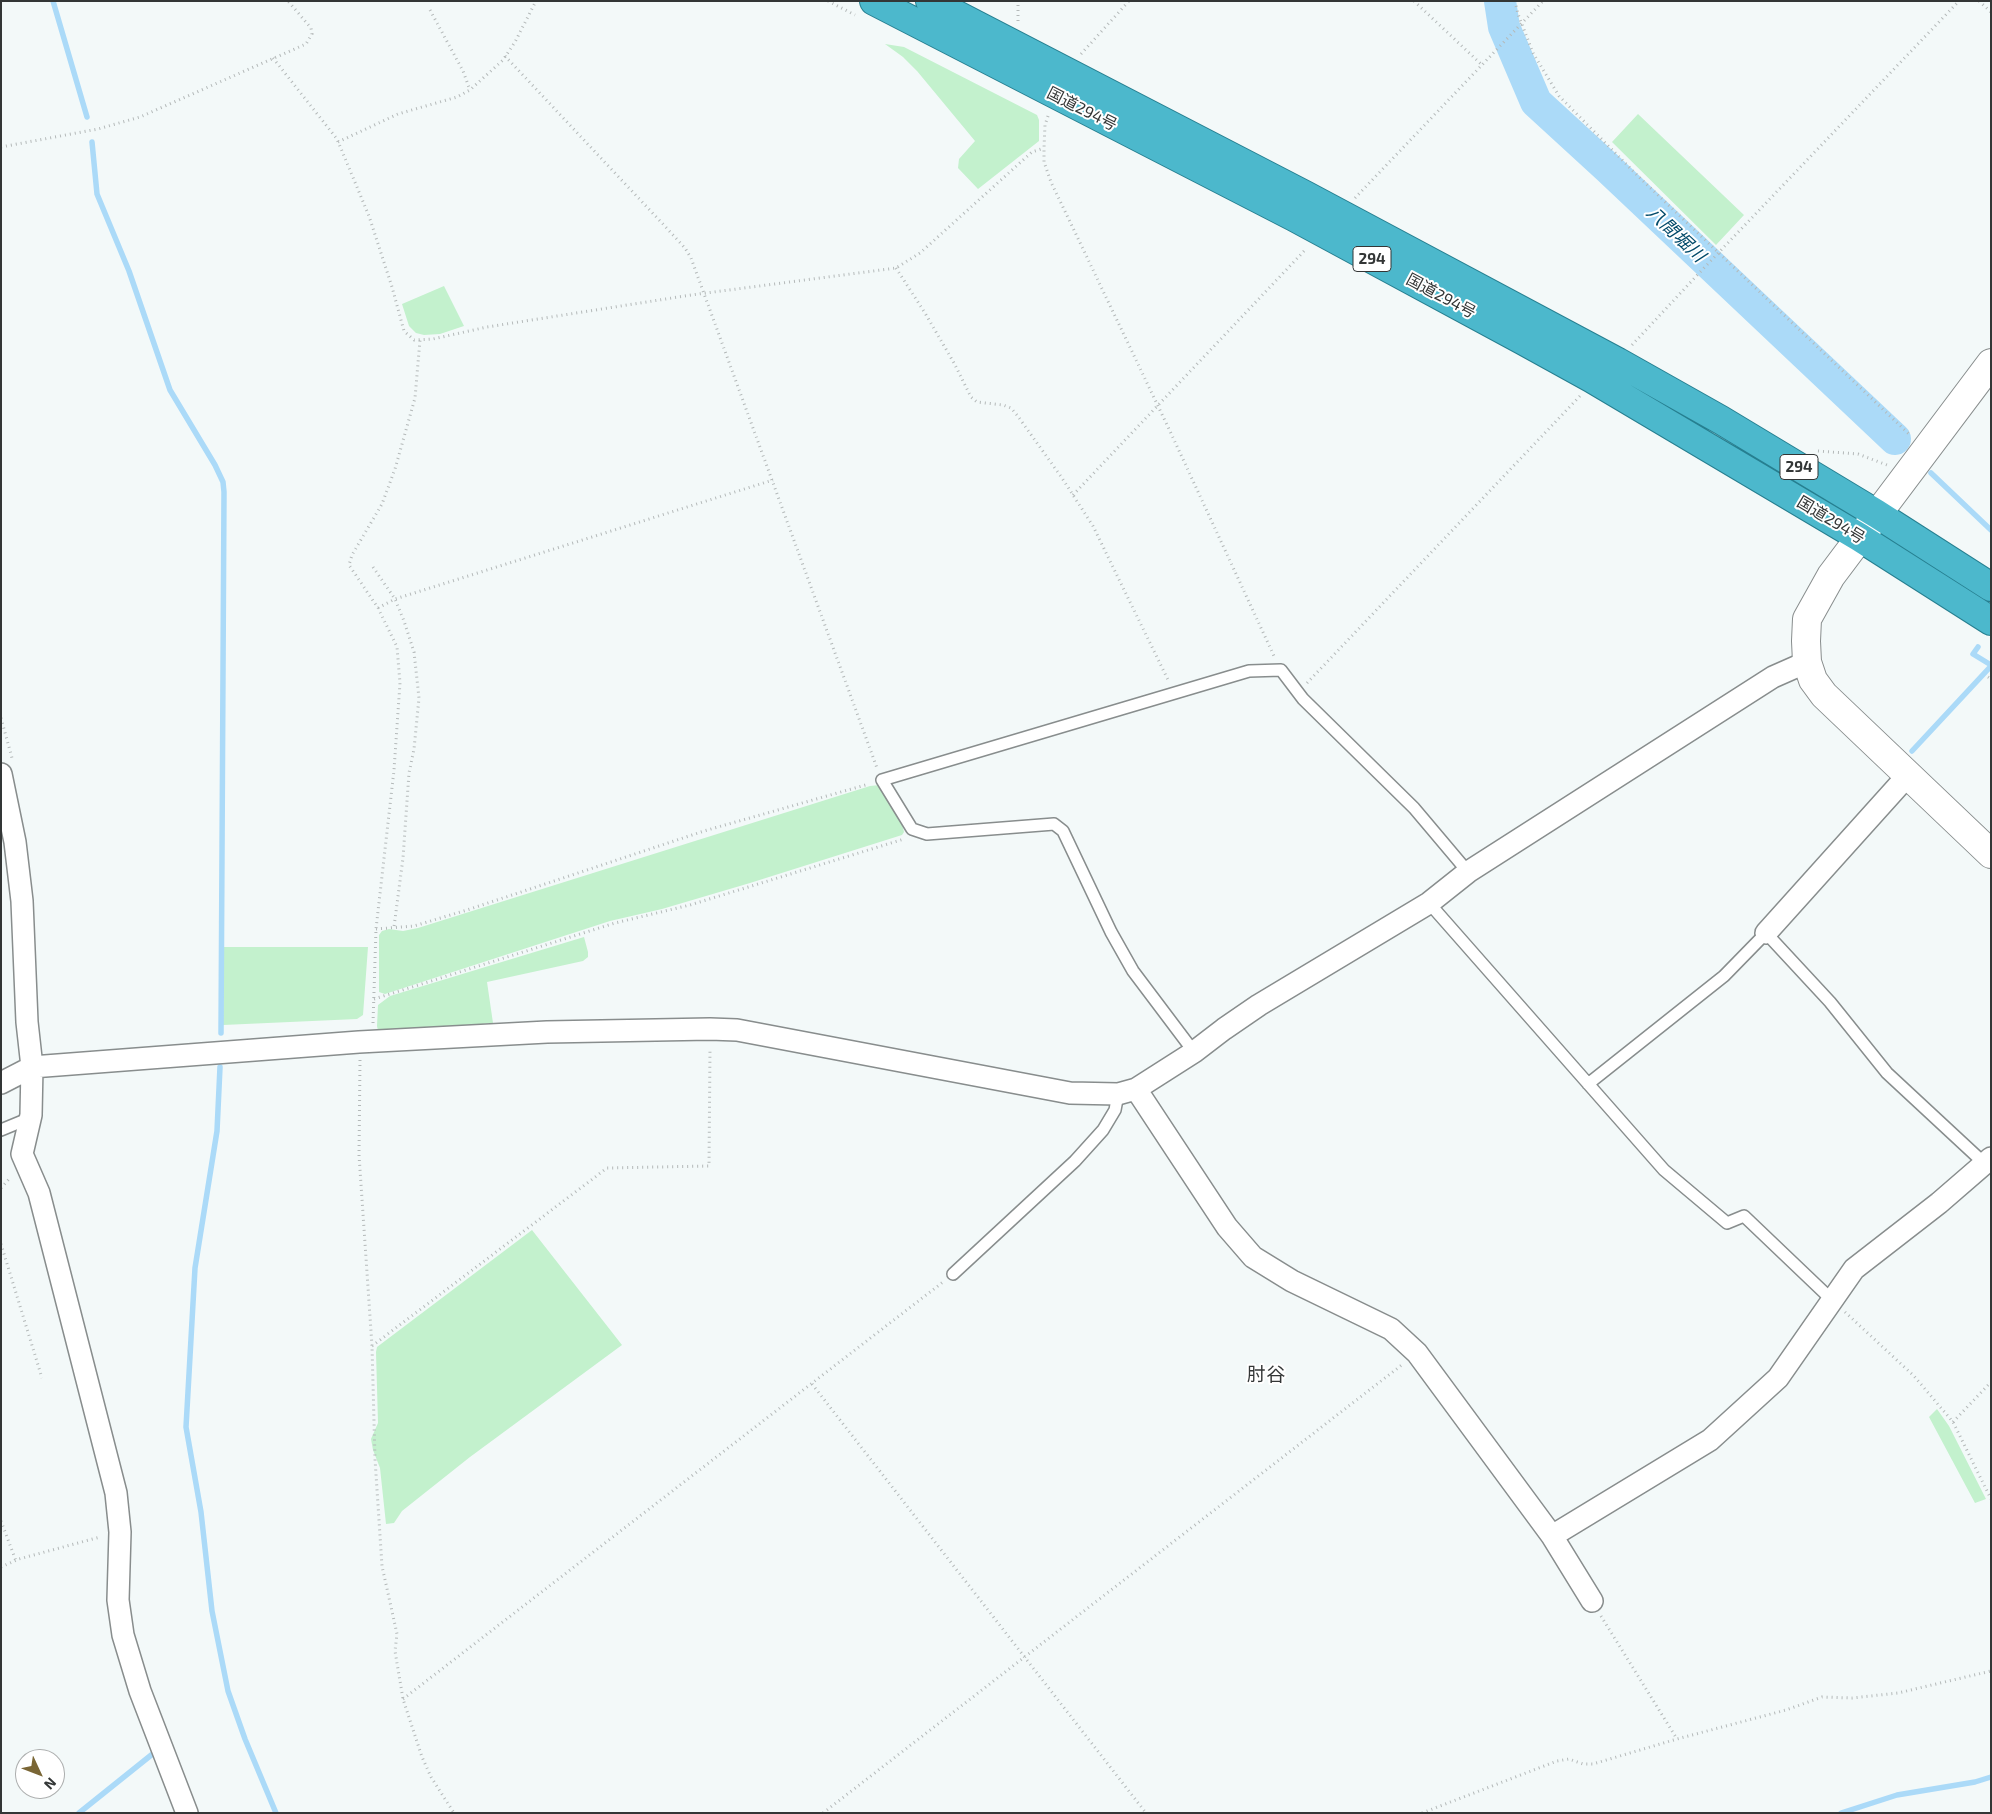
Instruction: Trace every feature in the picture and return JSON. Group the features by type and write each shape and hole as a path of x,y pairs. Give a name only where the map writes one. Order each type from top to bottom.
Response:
{"highway":[{"name":"国道294号","path":"874,1 1062,84 1322,204 1618,362 1721,420 1877,514 1991,587"},
{"name":"国道294号","path":"930,1 1062,84 1294,217 1591,378 1859,537 1991,621"}],"street":[{"path":"1991,363 1859,537 1831,576 1807,619 1807,662 1813,680 1824,695 1991,854"},
{"path":"1,1083 32,1068 365,1042 547,1032 710,1029 736,1030 1070,1093 1127,1092 1194,1052 1259,1005 1429,903 1468,872 1773,677 1807,662"},
{"path":"1,774 15,842 22,901 27,1022 32,1068 30,1118 22,1154 39,1193 116,1493 120,1532 118,1600 124,1635 140,1691 187,1813"},
{"path":"1766,932 1909,774"},
{"path":"1127,1092 1227,1226 1253,1257 1292,1281 1391,1329 1417,1353 1552,1536 1592,1601"},
{"path":"1552,1536 1710,1440 1778,1378 1854,1269 1938,1204 1988,1161"}],"lane":[{"path":"1194,1052 1133,971 1111,932 1063,831 1054,824 927,834 912,829 882,780 1249,671 1281,670 1298,693 1414,808 1468,872"},
{"path":"1429,903 1664,1170 1727,1224 1744,1216 1832,1300"},
{"path":"1588,1084 1724,976 1766,932 1830,1002 1887,1073 1988,1161"},
{"path":"953,1274 1075,1161 1103,1130 1127,1092"},
{"path":"1,1130 30,1118"}],"path":[{"path":"1,147 98,129 140,117 306,44 312,34 311,28 288,1"},
{"path":"338,142 398,114 457,97 470,90 505,56 515,42 536,1"},
{"path":"1018,1 1018,22"},
{"path":"1129,1 1081,54 1062,84 1045,125 1044,162 1051,182 1158,405 1281,670"},
{"path":"1414,1 1482,65"},
{"path":"1515,1 1521,24 1533,53 1559,96 1639,177 1925,450"},
{"path":"1354,199 1543,1"},
{"path":"1639,351 1631,346 1959,1"},
{"path":"1979,1 1991,12"},
{"path":"430,10 463,71 470,90"},
{"path":"376,929 414,926 704,831 882,780 691,258 685,248 505,56"},
{"path":"273,58 338,142 369,216 404,331 414,340 705,294 896,268 920,252 1032,152 1044,148"},
{"path":"1073,495 1306,250"},
{"path":"896,268 925,313 971,397 977,402 1003,405 1011,408 1073,495 1093,526 1175,693"},
{"path":"420,340 415,398 395,469 382,504 352,555 349,565 378,608 397,647 400,683 394,770 376,929 374,998 360,1065 359,1155 372,1346 375,1459 382,1566 397,1634 395,1651 403,1699 422,1757 431,1776 454,1813"},
{"path":"1298,693 1581,395 1591,378"},
{"path":"1812,450 1866,456 1878,460 1906,476"},
{"path":"378,608 395,599 773,480"},
{"path":"373,567 395,599 404,621 414,652 420,698 409,773 403,858 394,927"},
{"path":"374,998 614,923 709,899 903,840 912,829"},
{"path":"372,1346 607,1168 709,1166 710,1029"},
{"path":"1,1244 42,1378"},
{"path":"403,1699 953,1274"},
{"path":"1832,1300 1914,1376 1953,1422 1991,1499"},
{"path":"823,1813 1417,1353"},
{"path":"1953,1422 1991,1382"},
{"path":"812,1384 1025,1655 1146,1813"},
{"path":"1,1521 16,1561"},
{"path":"1,1567 16,1561 120,1532"},
{"path":"1592,1601 1677,1739"},
{"path":"1422,1813 1557,1761 1569,1759 1583,1764 1593,1764 1786,1710 1822,1697 1852,1698 1898,1693 1991,1671"}],"green space":[{"path":"885,44 904,47 1037,115 1039,120 1039,141 978,189 958,168 959,159 975,141 917,71 903,57"},
{"path":"1638,114 1744,215 1716,245 1612,142"},
{"path":"444,286 464,326 440,334 424,335 416,333 409,326 402,304"},
{"path":"880,785 902,824 904,832 902,835 662,909 610,921 385,994 379,992 379,935 382,931 389,929 403,931 418,928 870,786"},
{"path":"584,937 588,957 583,961 487,982 493,1023 382,1033 378,1031 378,1005 390,996"},
{"path":"224,947 368,947 363,1015 357,1019 223,1025"},
{"path":"532,1230 622,1345 470,1457 402,1511 394,1523 386,1524 380,1468 371,1439 378,1423 377,1347"},
{"path":"1937,1409 1949,1426 1986,1499 1975,1503 1929,1417"}],"waterway":[{"path":"53,1 87,117"},
{"name":"八間堀川","path":"1500,1 1504,27 1536,102 1895,439"},
{"path":"92,142 97,194 129,271 170,390 215,465 223,482 221,1033"},
{"name":"八間堀川","path":"1931,473 1991,530"},
{"name":"八間堀川","path":"1978,647 1973,654 1991,665"},
{"path":"1912,751 1991,666"},
{"path":"220,1067 217,1131 195,1268 186,1427 201,1512 212,1611 228,1691 245,1739 276,1813"},
{"path":"79,1813 155,1752"},
{"path":"1841,1813 1897,1795 1975,1782 1991,1777"}],"district":[{"name":"肘谷","path":"1266,1375"}]}
